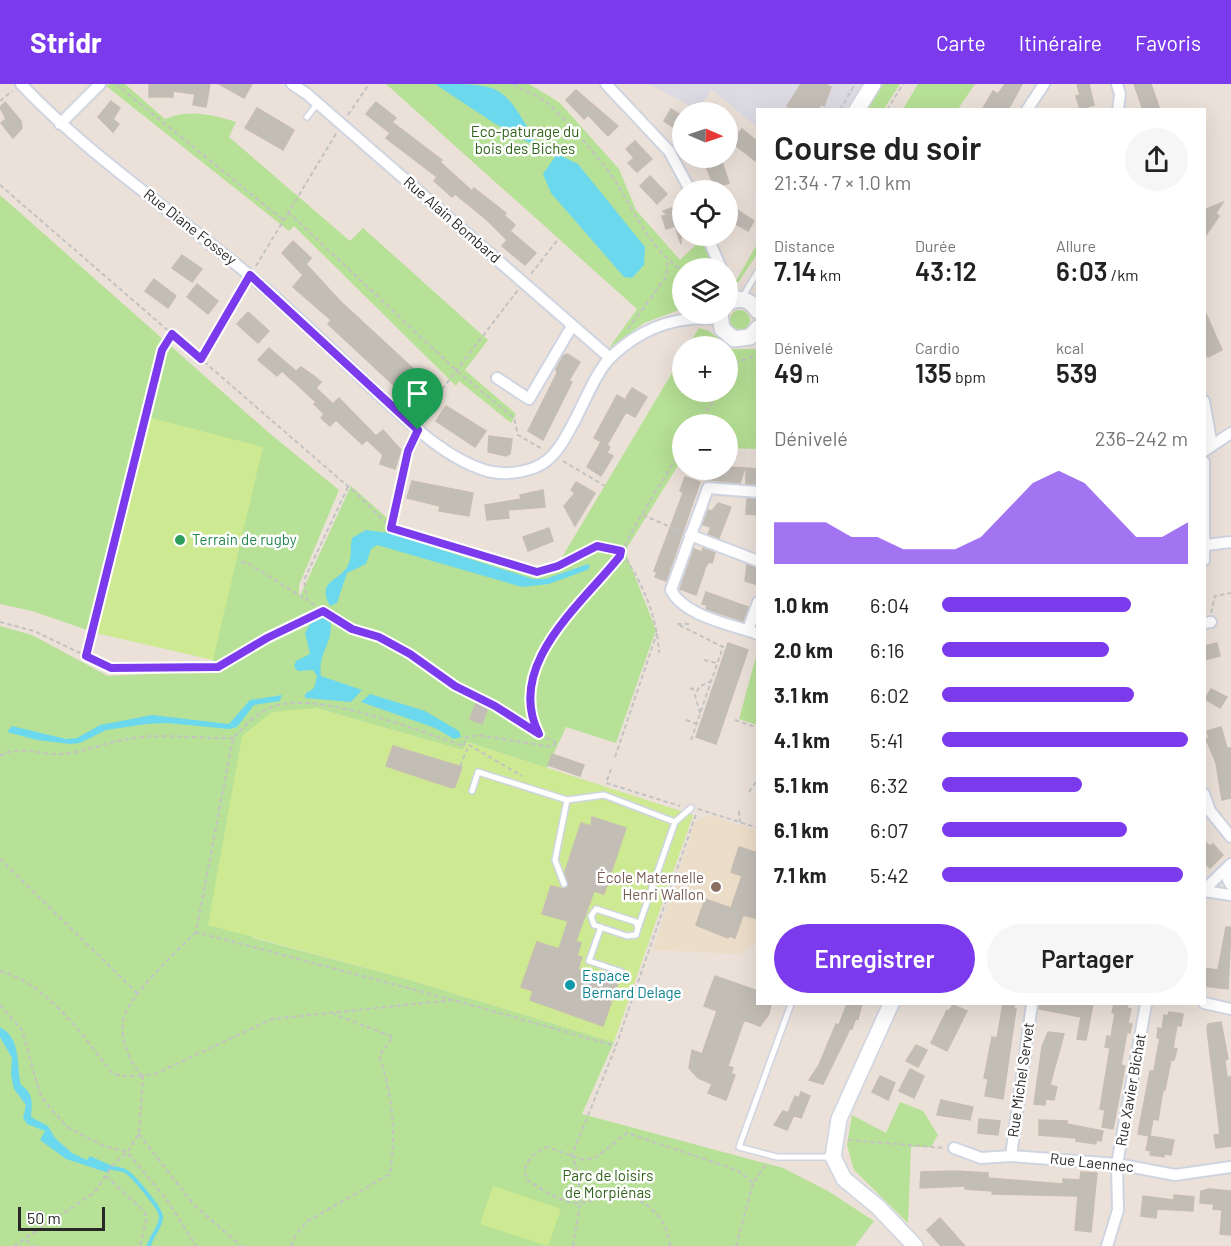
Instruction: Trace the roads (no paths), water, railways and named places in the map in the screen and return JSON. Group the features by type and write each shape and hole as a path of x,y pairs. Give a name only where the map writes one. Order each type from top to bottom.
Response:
{"street":[{"name":"Rue Diane Fossey","path":"21,84 60,124 250,275 418,430 454,455 484,470 504,474 543,464 557,452 610,358 664,323 672,321"},
{"path":"60,124 100,84"},
{"name":"Rue Alain Bombard","path":"292,84 318,103 610,358"},
{"path":"606,84 669,151 685,180"},
{"path":"858,108 873,84"},
{"path":"1028,108 1044,84"},
{"path":"1117,84 1120,93 1118,108"},
{"path":"721,324 722,329 729,337 751,340"},
{"path":"497,378 529,399 572,326"},
{"path":"1206,425 1208,449"},
{"path":"1208,449 1231,433"},
{"path":"756,492 708,488 671,590 676,599 697,612 753,632 756,614"},
{"path":"690,535 756,560"},
{"path":"1206,544 1231,542"},
{"path":"1206,800 1210,811 1231,837"},
{"path":"1231,864 1228,880 1231,885"},
{"path":"1206,889 1231,864"},
{"path":"1206,891 1231,895"},
{"path":"1206,1003 1231,1008"},
{"path":"891,1005 839,1119 834,1139 833,1157 844,1179 878,1207 915,1246"},
{"name":"Rue Michel Servet","path":"1011,1156 1032,1005"},
{"name":"Rue Xavier Bichat","path":"1107,1246 1118,1210 1117,1164 1146,1005"},
{"name":"Rue Laennec","path":"954,1148 981,1158 1011,1156 1117,1164 1175,1175 1231,1167"}],"lane":[{"path":"307,117 318,103"},
{"path":"744,302 756,275"},
{"path":"472,791 478,772 567,800 604,795 675,822"},
{"path":"564,884 555,860 567,800"},
{"path":"639,928 636,922 596,909 591,916 594,925 627,936 636,934 639,928 675,822 691,808"},
{"path":"601,927 590,961 622,972"},
{"path":"791,1005 739,1147 771,1155 833,1157"}],"water":[{"path":"435,84 474,85 498,91 515,107 534,139 531,144 494,123"},
{"path":"557,154 578,164 645,247 644,265 632,278 624,277 551,193 543,174"},
{"path":"366,530 389,533 533,579 545,579 588,564 590,567 549,584 522,587 377,545 371,549 366,564 347,573 337,603 330,606 326,597 328,586 346,569 349,563 352,538"},
{"path":"322,616 330,619 331,627 321,660 321,676 362,690 351,702 305,698 305,694 314,688 317,676 313,670 298,671 294,667 296,661 310,654 305,633 310,624"},
{"path":"370,694 425,711 459,731 461,737 454,739 435,728 361,702"},
{"path":"282,695 280,701 254,705 237,727 229,729 167,723 147,724 106,730 80,743 70,744 37,740 7,732 12,726 66,739 77,738 100,725 152,715 229,724 250,700"},
{"path":"0,1027 12,1038 15,1045 21,1085 31,1099 31,1117 48,1126 55,1138 72,1153 87,1160 90,1156 112,1166 109,1173 66,1159 40,1140 45,1131 27,1124 23,1118 26,1105 14,1089 11,1075 12,1058 0,1037"}],"waterway":[{"path":"107,1167 121,1169 129,1174 157,1207 161,1217 149,1246"}],"place":[{"name":"Terrain de rugby","path":"180,540"},
{"name":"École Maternelle Henri Wallon","path":"716,887"},
{"name":"Espace Bernard Delage","path":"570,985"}],"park label":[{"name":"Eco-paturage du bois des Biches","path":"525,140"},
{"name":"Parc de loisirs de Morpiénas","path":"608,1184"}]}
